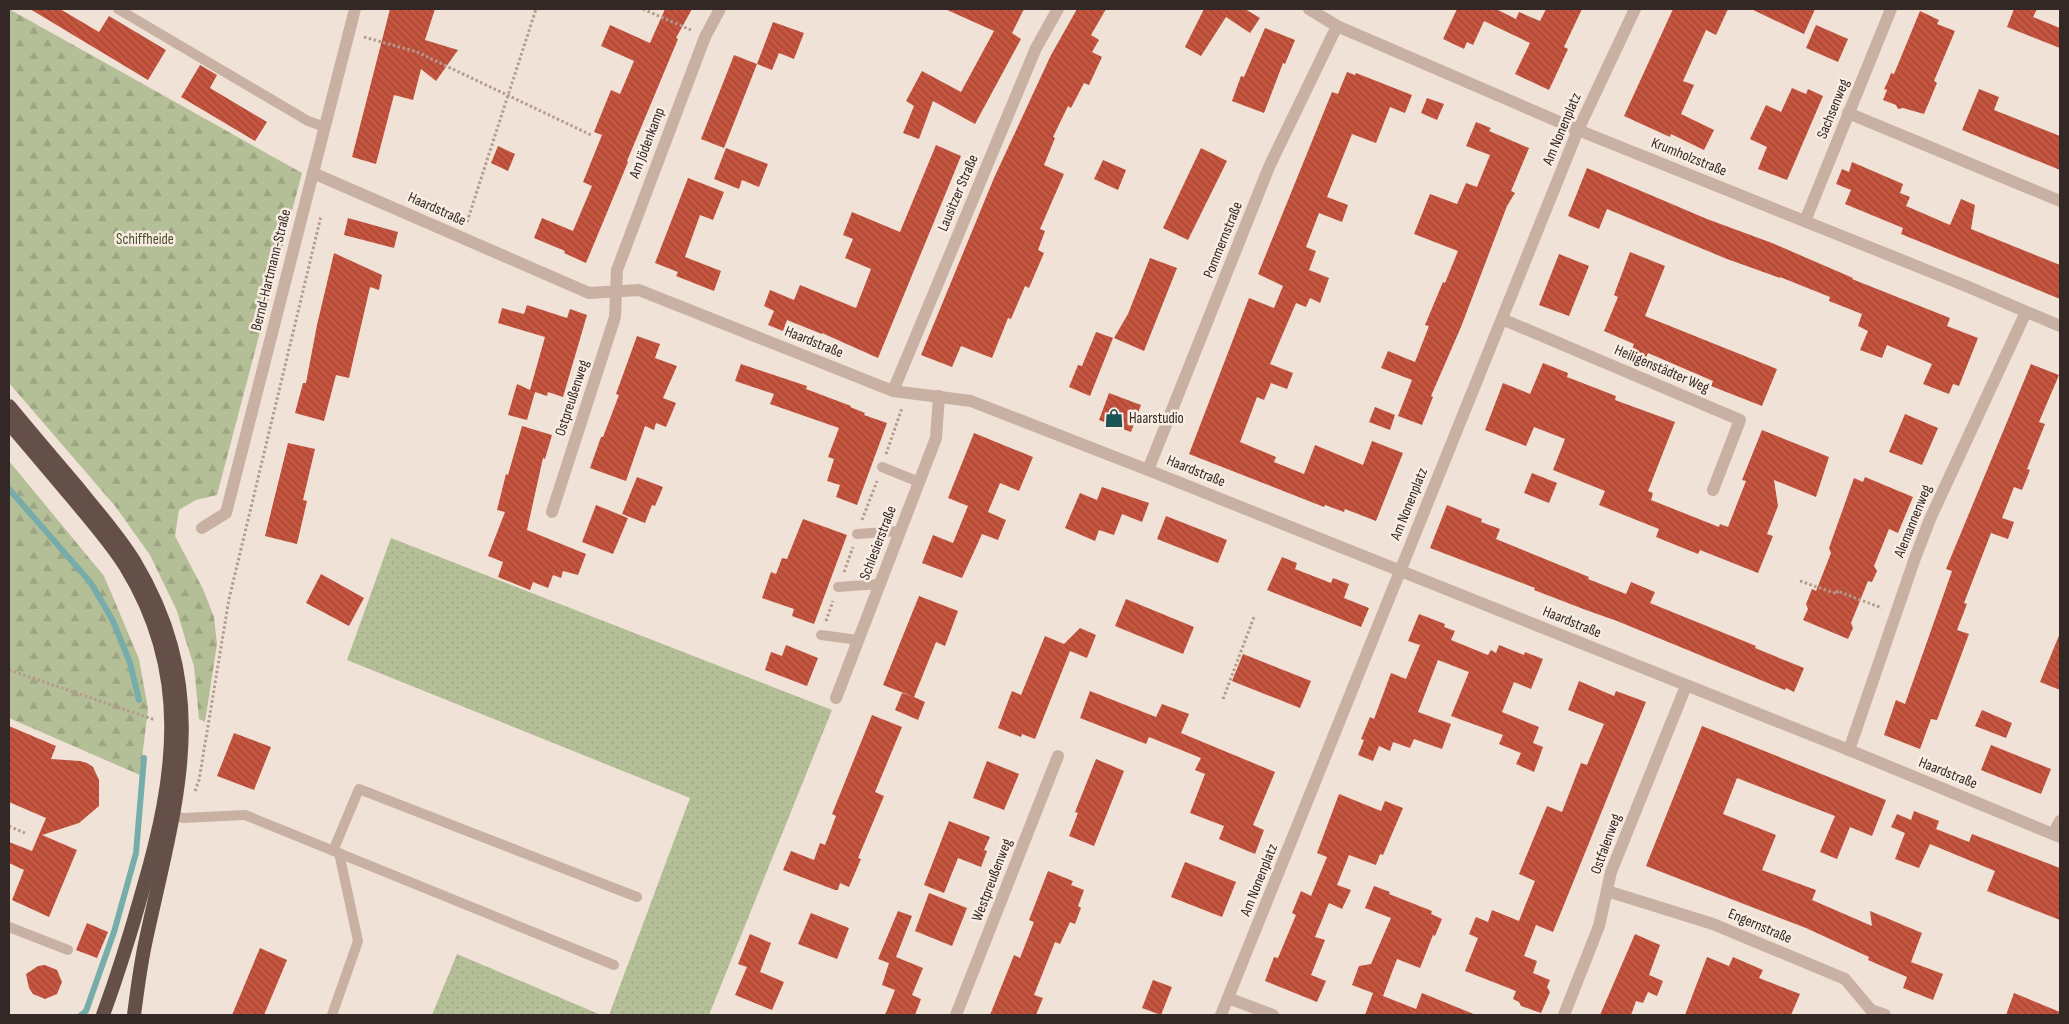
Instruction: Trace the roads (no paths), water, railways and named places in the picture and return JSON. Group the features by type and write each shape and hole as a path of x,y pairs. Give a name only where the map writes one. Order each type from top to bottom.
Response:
{"highway":[{"path":"9,406 118,537 148,586 159,612 176,666 182,717 182,757 173,815 144,947 134,1015"},
{"path":"9,423 111,544 140,592 160,644 171,697 173,724 167,790 159,831 128,942 102,1015"}],"street":[{"name":"Bernd-Hartmann-Straße","path":"202,528 226,513 355,9"},
{"name":"Am Jödenkamp","path":"616,292 617,270 705,37 720,9"},
{"name":"Lausitzer Straße","path":"893,391 1036,48 1058,9"},
{"name":"Krumholzstraße","path":"1309,9 1337,26 1578,130 2060,326"},
{"name":"Am Nonenplatz","path":"1221,1015 1578,130 1635,9"},
{"name":"Sachsenweg","path":"1805,221 1891,9"},
{"name":"Pommernstraße","path":"1148,470 1269,167 1337,26"},
{"path":"1848,113 2060,201"},
{"name":"Haardstraße","path":"313,173 589,293 639,290 893,391 971,401 1849,750 2057,836"},
{"name":"Ostpreußenweg","path":"552,512 615,317 616,292"},
{"name":"Alemannenweg","path":"1849,750 1930,519 2026,312"},
{"name":"Heiligenstädter Weg","path":"1502,319 1740,420 1713,490"},
{"name":"Schlesierstraße","path":"836,698 936,438 938,396"},
{"name":"Ostfalenweg","path":"1564,1015 1599,926 1611,872 1686,686"},
{"name":"Westpreußenweg","path":"956,1015 1058,756"},
{"path":"2057,836 2060,821"},
{"name":"Engernstraße","path":"1607,891 1713,924 1845,979 1871,1010 1885,1015"},
{"path":"1228,998 1273,1015"}],"lane":[{"path":"118,9 308,121 325,127"},
{"path":"882,467 919,482"},
{"path":"857,534 900,532"},
{"path":"838,586 880,584"},
{"path":"822,635 858,640"},
{"path":"332,1014 358,941 336,852 359,789 637,897"},
{"path":"173,815 183,818 245,815 614,965"},
{"path":"9,927 68,950"}],"waterway":[{"path":"9,489 91,583 113,621 130,663 139,700"},
{"path":"81,1015 86,1011 114,932 136,853 144,758"}],"place":[{"name":"Haarstudio","path":"1114,418"}],"park label":[{"name":"Schiffheide","path":"145,239"}]}
